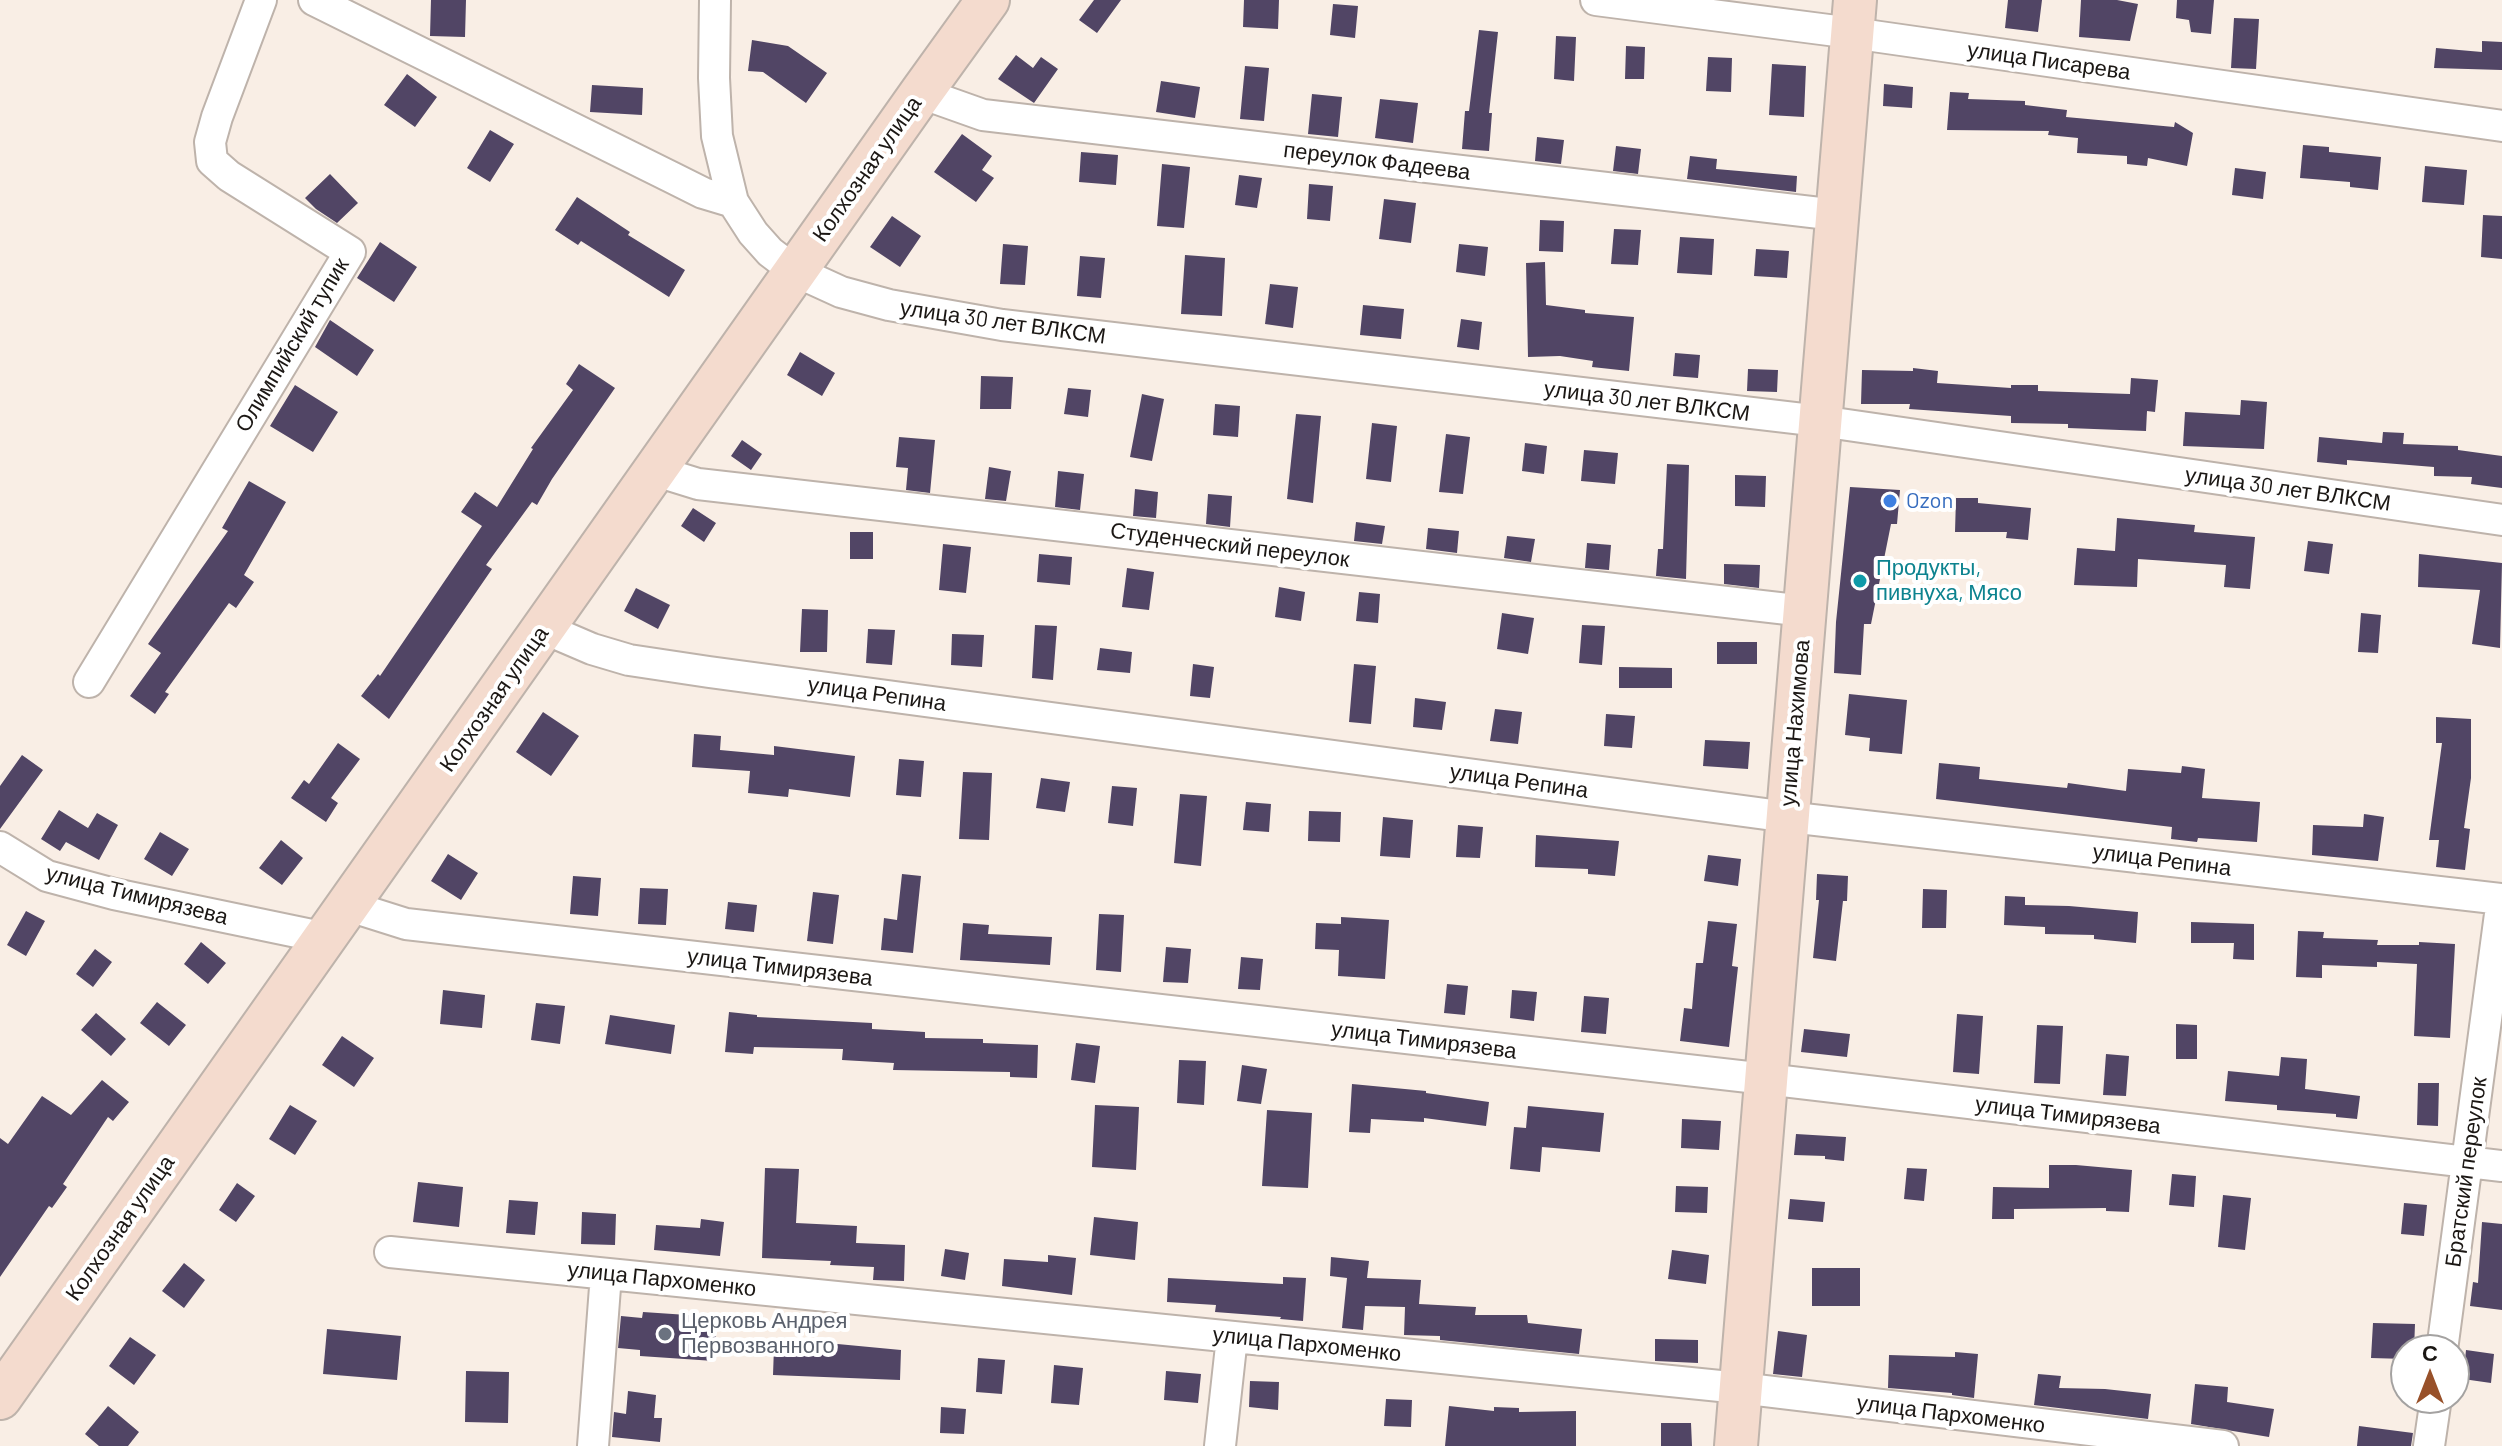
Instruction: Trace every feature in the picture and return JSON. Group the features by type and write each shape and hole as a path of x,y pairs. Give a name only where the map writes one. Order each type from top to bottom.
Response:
{"main road":[{"name":"Колхозная улица","path":"0,1398 986,2"},
{"name":"улица Нахимова","path":"1736,1446 1854,17"}],"street":[{"name":"Олимпийский тупик","path":"89,682 350,252 229,176 212,161 210,142 217,117 261,0"},
{"path":"314,0 703,193 733,202"},
{"name":"улица 30 лет ВЛКСМ","path":"715,0 717,136 733,202 770,252 795,271 841,292 877,302 1002,325 1820,421 2502,520"},
{"name":"улица Писарева","path":"1596,0 1854,17 2502,126"},
{"name":"переулок Фадеева","path":"921,93 983,115 1837,215"},
{"name":"Студенческий переулок","path":"656,471 698,484 1805,611"},
{"name":"улица Репина","path":"543,628 592,649 629,660 1788,817 2502,899"},
{"name":"улица Тимирязева","path":"0,847 47,876 114,894 337,922 406,924 2502,1166"},
{"name":"Братский переулок","path":"2444,1334 2502,899"},
{"name":"улица Пархоменко","path":"390,1252 1740,1388 2223,1446"},
{"path":"593,1446 606,1274"},
{"path":"1220,1446 1232,1337"},
{"path":"2429,1446 2434,1414"}],"building":[{"path":"431,0 466,0 465,37 430,36"},
{"path":"1094,0 1121,0 1097,33 1079,20"},
{"path":"1244,0 1279,0 1278,29 1243,27"},
{"path":"2008,0 2042,0 2038,32 2005,28"},
{"path":"2081,0 2117,0 2138,4 2130,41 2079,37"},
{"path":"2177,0 2214,0 2211,34 2191,32 2189,20 2176,18"},
{"path":"1333,4 1358,6 1355,38 1330,35"},
{"path":"2234,18 2259,19 2256,69 2231,68"},
{"path":"1479,30 1498,32 1489,113 1492,113 1489,151 1462,149 1465,111 1469,111"},
{"path":"1556,36 1576,37 1574,81 1554,79"},
{"path":"752,40 788,46 827,73 806,103 763,72 748,71"},
{"path":"2482,41 2502,42 2502,70 2434,68 2436,48 2482,52"},
{"path":"1626,46 1645,47 1644,79 1625,79"},
{"path":"1016,55 1033,68 1041,57 1058,69 1034,103 998,79"},
{"path":"1708,57 1732,58 1731,92 1706,91"},
{"path":"1772,64 1806,66 1804,117 1769,115"},
{"path":"1245,66 1269,68 1264,121 1240,119"},
{"path":"407,74 437,97 415,127 384,105"},
{"path":"1161,81 1200,87 1195,118 1156,112"},
{"path":"1884,84 1913,87 1912,108 1883,106"},
{"path":"592,85 643,88 642,115 590,112"},
{"path":"1950,92 1969,93 1968,99 2025,101 2025,105 2067,110 2066,117 2174,127 2175,122 2193,133 2187,166 2148,158 2147,166 2127,164 2127,156 2077,153 2078,138 2048,135 2049,131 1947,130"},
{"path":"1312,94 1342,97 1338,137 1308,134"},
{"path":"1380,99 1418,103 1413,143 1375,138"},
{"path":"490,130 514,144 490,182 467,168"},
{"path":"962,134 992,156 982,170 994,178 976,202 934,172"},
{"path":"1537,137 1564,140 1561,164 1535,161"},
{"path":"2303,145 2329,147 2329,152 2381,157 2378,190 2350,187 2350,182 2300,178"},
{"path":"1616,146 1641,149 1638,174 1613,171"},
{"path":"1081,152 1118,155 1116,185 1079,182"},
{"path":"1690,156 1717,159 1716,169 1797,176 1796,192 1687,179"},
{"path":"1162,164 1190,167 1184,228 1157,226"},
{"path":"2425,166 2467,170 2464,205 2422,202"},
{"path":"2235,168 2266,172 2263,199 2232,195"},
{"path":"330,174 358,203 337,223 305,198"},
{"path":"1239,175 1262,178 1257,208 1235,205"},
{"path":"1309,184 1333,186 1330,221 1307,219"},
{"path":"577,197 630,232 628,235 685,270 669,297 581,241 578,245 555,230"},
{"path":"1384,199 1416,203 1411,243 1379,239"},
{"path":"2483,215 2502,216 2502,259 2481,257"},
{"path":"892,216 921,236 900,267 870,247"},
{"path":"1540,220 1564,221 1563,252 1539,251"},
{"path":"1614,229 1641,230 1638,265 1611,264"},
{"path":"1680,237 1714,239 1712,275 1677,273"},
{"path":"380,242 417,267 394,302 357,278"},
{"path":"1003,244 1028,246 1025,285 1000,284"},
{"path":"1459,244 1488,247 1485,276 1456,272"},
{"path":"1756,249 1789,251 1787,278 1754,276"},
{"path":"1185,255 1225,258 1222,316 1181,314"},
{"path":"1080,256 1105,258 1101,298 1077,296"},
{"path":"1545,262 1546,305 1585,310 1585,313 1634,317 1629,371 1592,367 1593,361 1560,356 1528,357 1526,263"},
{"path":"1270,284 1298,287 1293,328 1265,324"},
{"path":"1363,305 1404,309 1401,339 1360,335"},
{"path":"1461,319 1482,322 1479,350 1457,347"},
{"path":"330,320 374,350 357,376 315,347"},
{"path":"800,352 835,373 822,396 787,375"},
{"path":"1675,353 1700,355 1698,378 1673,376"},
{"path":"579,364 615,388 537,505 532,502 486,565 492,569 389,719 361,696 378,674 380,676 482,526 461,512 475,492 497,507 531,448 573,390 566,384"},
{"path":"1913,368 1938,371 1937,383 2011,388 2011,385 2038,385 2038,391 2130,394 2131,378 2158,380 2155,412 2147,411 2146,431 2011,423 2011,416 1909,409 1910,404 1861,404 1862,370 1913,371"},
{"path":"1748,369 1778,370 1777,392 1747,391"},
{"path":"981,376 1013,377 1011,409 980,409"},
{"path":"295,385 338,412 313,452 270,426"},
{"path":"1068,388 1091,390 1088,417 1064,414"},
{"path":"1142,394 1164,399 1152,461 1130,457"},
{"path":"2241,400 2267,402 2264,449 2183,446 2185,412 2240,415"},
{"path":"1215,404 1240,406 1238,437 1213,435"},
{"path":"1296,414 1321,416 1313,503 1287,499"},
{"path":"1372,423 1397,426 1391,482 1366,479"},
{"path":"2383,432 2404,433 2403,444 2458,446 2458,450 2502,456 2502,488 2471,484 2472,477 2434,476 2434,467 2347,460 2347,465 2317,462 2319,437 2382,443"},
{"path":"1446,434 1470,437 1463,494 1439,492"},
{"path":"899,437 935,440 930,493 906,490 908,468 896,467"},
{"path":"742,440 762,454 751,470 731,456"},
{"path":"1525,443 1547,446 1544,474 1522,471"},
{"path":"1584,450 1618,453 1615,484 1581,481"},
{"path":"1667,464 1689,465 1686,579 1656,576 1658,549 1663,549"},
{"path":"989,467 1011,471 1006,501 985,499"},
{"path":"1058,471 1084,474 1080,510 1055,507"},
{"path":"1735,475 1766,476 1765,507 1735,506"},
{"path":"249,481 286,502 244,575 254,582 236,608 229,603 165,692 169,694 155,714 130,696 161,653 148,644 228,531 222,528"},
{"path":"1850,487 1900,490 1897,524 1891,524 1871,624 1864,624 1861,675 1834,673"},
{"path":"1135,489 1158,492 1156,518 1133,516"},
{"path":"1208,494 1232,496 1230,527 1206,524"},
{"path":"1956,498 1978,498 1978,503 2031,508 2028,540 2006,538 2007,532 1955,532"},
{"path":"693,508 716,523 704,542 681,526"},
{"path":"2117,518 2195,525 2194,532 2255,537 2250,589 2224,587 2226,565 2138,559 2137,587 2074,585 2077,548 2115,551"},
{"path":"1356,522 1385,526 1382,544 1354,541"},
{"path":"1428,528 1459,531 1457,553 1426,549"},
{"path":"850,532 873,532 873,559 850,559"},
{"path":"1507,536 1535,539 1531,562 1504,558"},
{"path":"2308,541 2333,544 2329,574 2304,571"},
{"path":"1587,543 1611,545 1609,570 1585,568"},
{"path":"943,544 971,547 966,593 939,590"},
{"path":"1039,554 1072,557 1070,585 1037,582"},
{"path":"2419,554 2502,563 2500,648 2472,644 2480,590 2418,587"},
{"path":"1724,564 1760,565 1759,588 1724,584"},
{"path":"1127,568 1154,572 1149,610 1122,607"},
{"path":"1279,587 1305,592 1301,621 1275,617"},
{"path":"636,588 670,605 658,629 624,611"},
{"path":"1359,592 1380,594 1378,623 1356,621"},
{"path":"802,609 828,610 827,652 800,652"},
{"path":"1502,613 1534,618 1528,654 1497,649"},
{"path":"2361,613 2381,615 2378,653 2358,652"},
{"path":"1035,625 1057,626 1053,680 1032,678"},
{"path":"1582,625 1605,626 1602,665 1579,663"},
{"path":"868,629 895,630 892,665 866,663"},
{"path":"952,634 984,635 982,667 951,665"},
{"path":"1717,642 1757,642 1757,664 1717,664"},
{"path":"1100,648 1132,652 1130,673 1097,670"},
{"path":"1193,664 1214,667 1210,698 1190,696"},
{"path":"1354,664 1376,666 1371,724 1349,722"},
{"path":"1619,667 1672,668 1672,688 1619,688"},
{"path":"1849,694 1907,700 1902,754 1869,751 1870,738 1845,735"},
{"path":"1415,698 1446,702 1442,730 1413,727"},
{"path":"1495,709 1522,712 1518,744 1490,741"},
{"path":"543,712 579,736 551,776 516,752"},
{"path":"1606,714 1635,716 1632,748 1604,746"},
{"path":"2436,717 2471,719 2471,778 2464,828 2470,829 2465,870 2436,867 2439,840 2429,840 2442,743 2436,743"},
{"path":"694,734 721,736 720,750 774,755 774,746 855,756 850,797 789,789 788,797 748,793 750,771 692,767"},
{"path":"1705,740 1750,742 1748,769 1703,766"},
{"path":"338,743 360,759 331,798 338,803 326,822 291,798 304,780 309,784"},
{"path":"22,755 43,770 0,829 0,786"},
{"path":"899,759 924,761 921,797 896,795"},
{"path":"1939,763 1980,767 1979,779 2067,788 2068,783 2126,791 2128,769 2181,773 2182,766 2205,769 2202,798 2260,802 2257,842 2171,839 2172,827 1936,799"},
{"path":"963,772 992,773 989,840 959,839"},
{"path":"1041,778 1070,782 1065,812 1036,808"},
{"path":"1112,786 1137,788 1133,826 1108,823"},
{"path":"1180,794 1207,796 1201,866 1174,863"},
{"path":"1246,802 1271,804 1269,832 1243,830"},
{"path":"59,810 88,828 97,813 118,825 99,860 66,842 60,851 41,839"},
{"path":"1309,811 1341,812 1340,842 1308,841"},
{"path":"2364,814 2384,817 2378,861 2312,855 2313,825 2363,827"},
{"path":"1383,817 1413,820 1410,858 1380,856"},
{"path":"1458,825 1483,827 1480,858 1456,857"},
{"path":"160,832 189,849 172,876 144,859"},
{"path":"1536,835 1619,841 1615,876 1588,874 1588,869 1535,867"},
{"path":"281,840 303,858 282,885 259,868"},
{"path":"448,854 478,873 461,900 431,881"},
{"path":"1708,855 1741,859 1738,886 1704,881"},
{"path":"902,874 921,876 913,953 881,950 884,918 897,920"},
{"path":"1817,874 1848,876 1847,901 1843,901 1836,961 1813,958 1819,900 1816,900"},
{"path":"573,876 601,878 598,916 570,914"},
{"path":"640,888 668,889 666,925 638,924"},
{"path":"1923,889 1947,890 1946,928 1922,928"},
{"path":"813,892 839,895 833,944 807,941"},
{"path":"2005,896 2025,897 2025,905 2138,912 2136,943 2094,939 2094,935 2045,934 2045,927 2004,925"},
{"path":"728,902 757,905 754,932 725,929"},
{"path":"26,911 45,921 26,956 7,945"},
{"path":"1099,914 1124,915 1121,972 1096,970"},
{"path":"1341,917 1389,920 1385,979 1338,976 1339,950 1315,949 1316,923 1341,924"},
{"path":"1708,921 1737,924 1732,966 1738,967 1729,1047 1680,1041 1684,1008 1692,1009 1696,963 1703,963"},
{"path":"2191,922 2254,924 2254,960 2233,959 2234,943 2191,943"},
{"path":"963,923 989,925 988,934 1052,937 1050,965 960,960"},
{"path":"2298,931 2324,932 2323,938 2378,940 2377,945 2419,945 2419,942 2455,944 2450,1038 2414,1036 2417,964 2377,962 2377,967 2322,965 2322,978 2296,977"},
{"path":"201,942 226,963 208,984 184,964"},
{"path":"1166,947 1191,949 1188,983 1163,982"},
{"path":"95,949 112,962 93,987 76,974"},
{"path":"1241,957 1263,959 1260,990 1238,989"},
{"path":"1447,984 1468,986 1465,1015 1444,1013"},
{"path":"443,990 485,995 482,1028 440,1024"},
{"path":"1512,990 1537,992 1534,1021 1510,1018"},
{"path":"1584,996 1609,998 1606,1034 1581,1032"},
{"path":"157,1002 186,1025 169,1046 140,1023"},
{"path":"536,1003 565,1006 560,1044 531,1040"},
{"path":"729,1012 757,1017 872,1023 872,1029 925,1032 925,1038 983,1039 983,1043 1038,1045 1037,1078 1010,1077 1010,1072 893,1070 894,1063 842,1060 843,1049 754,1047 753,1054 725,1052"},
{"path":"96,1013 126,1039 111,1056 81,1030"},
{"path":"1957,1014 1983,1016 1979,1074 1953,1072"},
{"path":"610,1015 675,1025 671,1054 605,1044"},
{"path":"2176,1024 2197,1025 2197,1059 2176,1059"},
{"path":"2037,1025 2063,1026 2060,1084 2034,1083"},
{"path":"1804,1029 1850,1034 1847,1057 1801,1052"},
{"path":"342,1036 374,1058 354,1087 322,1065"},
{"path":"1076,1043 1100,1046 1095,1083 1071,1080"},
{"path":"2106,1054 2129,1056 2126,1096 2103,1095"},
{"path":"2281,1057 2307,1059 2305,1089 2360,1096 2357,1119 2336,1117 2336,1114 2277,1110 2277,1105 2225,1101 2228,1071 2279,1076"},
{"path":"1179,1060 1206,1061 1204,1105 1177,1103"},
{"path":"1242,1065 1267,1069 1261,1104 1237,1101"},
{"path":"102,1080 129,1102 113,1121 108,1117 63,1184 67,1187 52,1208 49,1206 0,1277 0,1138 8,1144 42,1096 71,1115"},
{"path":"2418,1083 2439,1083 2438,1126 2417,1125"},
{"path":"1352,1084 1426,1091 1489,1102 1486,1126 1424,1118 1424,1122 1371,1119 1370,1133 1349,1132"},
{"path":"290,1105 317,1121 295,1155 269,1139"},
{"path":"1095,1105 1139,1107 1136,1170 1092,1167"},
{"path":"1528,1106 1604,1113 1600,1152 1542,1147 1540,1172 1510,1169 1514,1127 1526,1128"},
{"path":"1267,1110 1312,1113 1308,1188 1262,1186"},
{"path":"1682,1119 1721,1121 1719,1150 1681,1148"},
{"path":"1796,1134 1846,1137 1844,1161 1825,1159 1825,1156 1794,1155"},
{"path":"2049,1165 2132,1170 2129,1212 2106,1211 2106,1208 2014,1209 2014,1219 1992,1219 1993,1187 2049,1188"},
{"path":"765,1168 799,1169 796,1223 857,1226 856,1243 905,1245 904,1281 873,1280 874,1267 830,1265 831,1261 762,1258"},
{"path":"1907,1168 1927,1169 1924,1201 1904,1199"},
{"path":"2172,1174 2196,1176 2194,1207 2169,1205"},
{"path":"418,1182 463,1187 459,1227 413,1222"},
{"path":"237,1183 255,1196 236,1222 219,1210"},
{"path":"1676,1186 1708,1187 1707,1213 1675,1212"},
{"path":"2223,1195 2251,1198 2245,1250 2218,1247"},
{"path":"1790,1199 1825,1202 1823,1222 1788,1219"},
{"path":"509,1200 538,1202 535,1235 506,1233"},
{"path":"2404,1203 2427,1205 2424,1236 2401,1234"},
{"path":"582,1212 616,1214 615,1245 581,1244"},
{"path":"1094,1217 1138,1222 1135,1260 1090,1255"},
{"path":"701,1219 724,1222 720,1256 654,1250 656,1225 700,1228"},
{"path":"2482,1222 2502,1224 2502,1310 2470,1306 2473,1282 2478,1283"},
{"path":"945,1249 969,1253 965,1280 941,1276"},
{"path":"1672,1250 1709,1255 1706,1284 1668,1279"},
{"path":"1048,1255 1076,1258 1072,1295 1002,1286 1004,1259 1048,1262"},
{"path":"1331,1257 1369,1261 1367,1278 1421,1280 1419,1304 1476,1307 1475,1315 1527,1315 1528,1323 1582,1329 1579,1354 1440,1340 1440,1336 1404,1335 1405,1307 1365,1306 1363,1330 1342,1328 1347,1278 1330,1276"},
{"path":"184,1263 205,1280 184,1308 162,1291"},
{"path":"1812,1268 1860,1268 1860,1306 1812,1306"},
{"path":"1283,1277 1306,1278 1303,1321 1215,1312 1216,1305 1167,1302 1168,1278 1283,1284"},
{"name":"Церковь Андрея Первозванного","path":"643,1312 717,1317 714,1361 640,1356 640,1350 618,1348 621,1316 642,1318"},
{"path":"2373,1323 2415,1324 2415,1334 2390,1334 2390,1359 2371,1358"},
{"path":"327,1329 401,1336 397,1380 323,1374"},
{"path":"1778,1331 1807,1335 1802,1377 1773,1374"},
{"path":"130,1337 156,1355 134,1385 109,1366"},
{"path":"1655,1339 1698,1340 1698,1363 1655,1361"},
{"path":"827,1343 901,1350 900,1380 773,1375 774,1347 827,1350"},
{"path":"2470,1351 2494,1354 2491,1383 2470,1380"},
{"path":"1955,1352 1978,1354 1974,1398 1952,1393 1888,1388 1889,1355 1955,1357"},
{"path":"978,1358 1005,1360 1002,1394 976,1392"},
{"path":"1054,1365 1083,1368 1079,1405 1051,1403"},
{"path":"466,1371 509,1372 508,1423 465,1422"},
{"path":"1166,1371 1201,1374 1198,1403 1164,1400"},
{"path":"2038,1374 2061,1376 2059,1388 2151,1394 2148,1419 2034,1405"},
{"path":"1250,1381 1279,1382 1278,1410 1249,1407"},
{"path":"2195,1384 2228,1387 2227,1402 2274,1409 2269,1437 2191,1424"},
{"path":"628,1391 656,1395 654,1418 662,1418 660,1442 612,1437 614,1412 626,1414"},
{"path":"1386,1399 1412,1400 1411,1427 1384,1426"},
{"path":"108,1406 139,1432 128,1446 99,1446 85,1434"},
{"path":"1449,1406 1494,1411 1494,1407 1519,1408 1519,1412 1576,1411 1576,1446 1445,1446"},
{"path":"941,1407 966,1409 964,1434 940,1433"},
{"path":"1661,1423 1691,1423 1692,1446 1661,1446"},
{"path":"2359,1426 2413,1433 2411,1446 2357,1446"}],"place":[{"name":"Ozon","path":"1890,501"},
{"name":"Продукты, пивнуха, Мясо","path":"1860,581"},
{"name":"Церковь Андрея Первозванного","path":"665,1334"}]}
